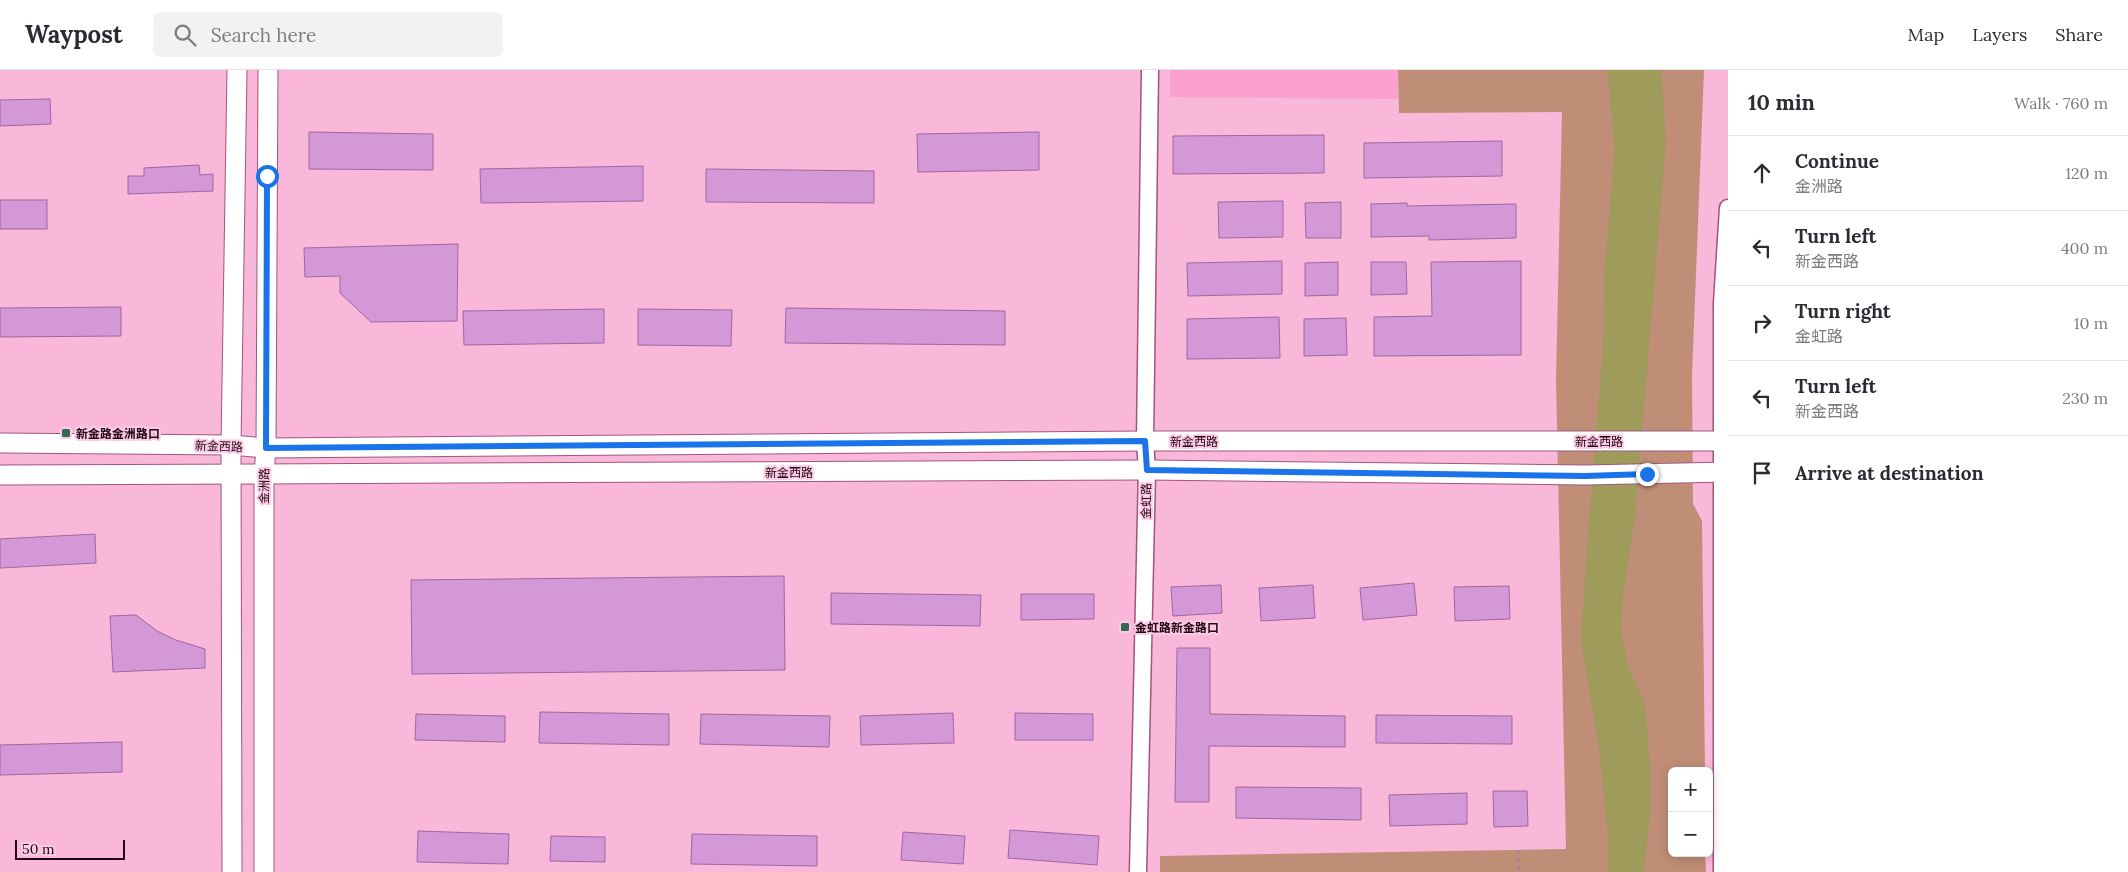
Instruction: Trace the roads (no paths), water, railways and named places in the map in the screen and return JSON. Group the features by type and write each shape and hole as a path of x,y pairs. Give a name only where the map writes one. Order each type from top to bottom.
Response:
{"main road":[{"path":"232,872 231,445 237,70"},
{"name":"金洲路","path":"264,872 264,475 266,448 268,70"},
{"name":"新金西路","path":"0,443 231,445 266,448 1145,441 1726,441"},
{"name":"新金西路","path":"0,476 1147,470 1585,476 1725,472"}],"street":[{"name":"金虹路","path":"1138,872 1147,470 1145,441 1150,70"},
{"path":"1722,872 1726,441 1722,303 1728,208"}],"place":[{"name":"新金路金洲路口","path":"66,433"},
{"name":"金虹路新金路口","path":"1125,627"}]}
